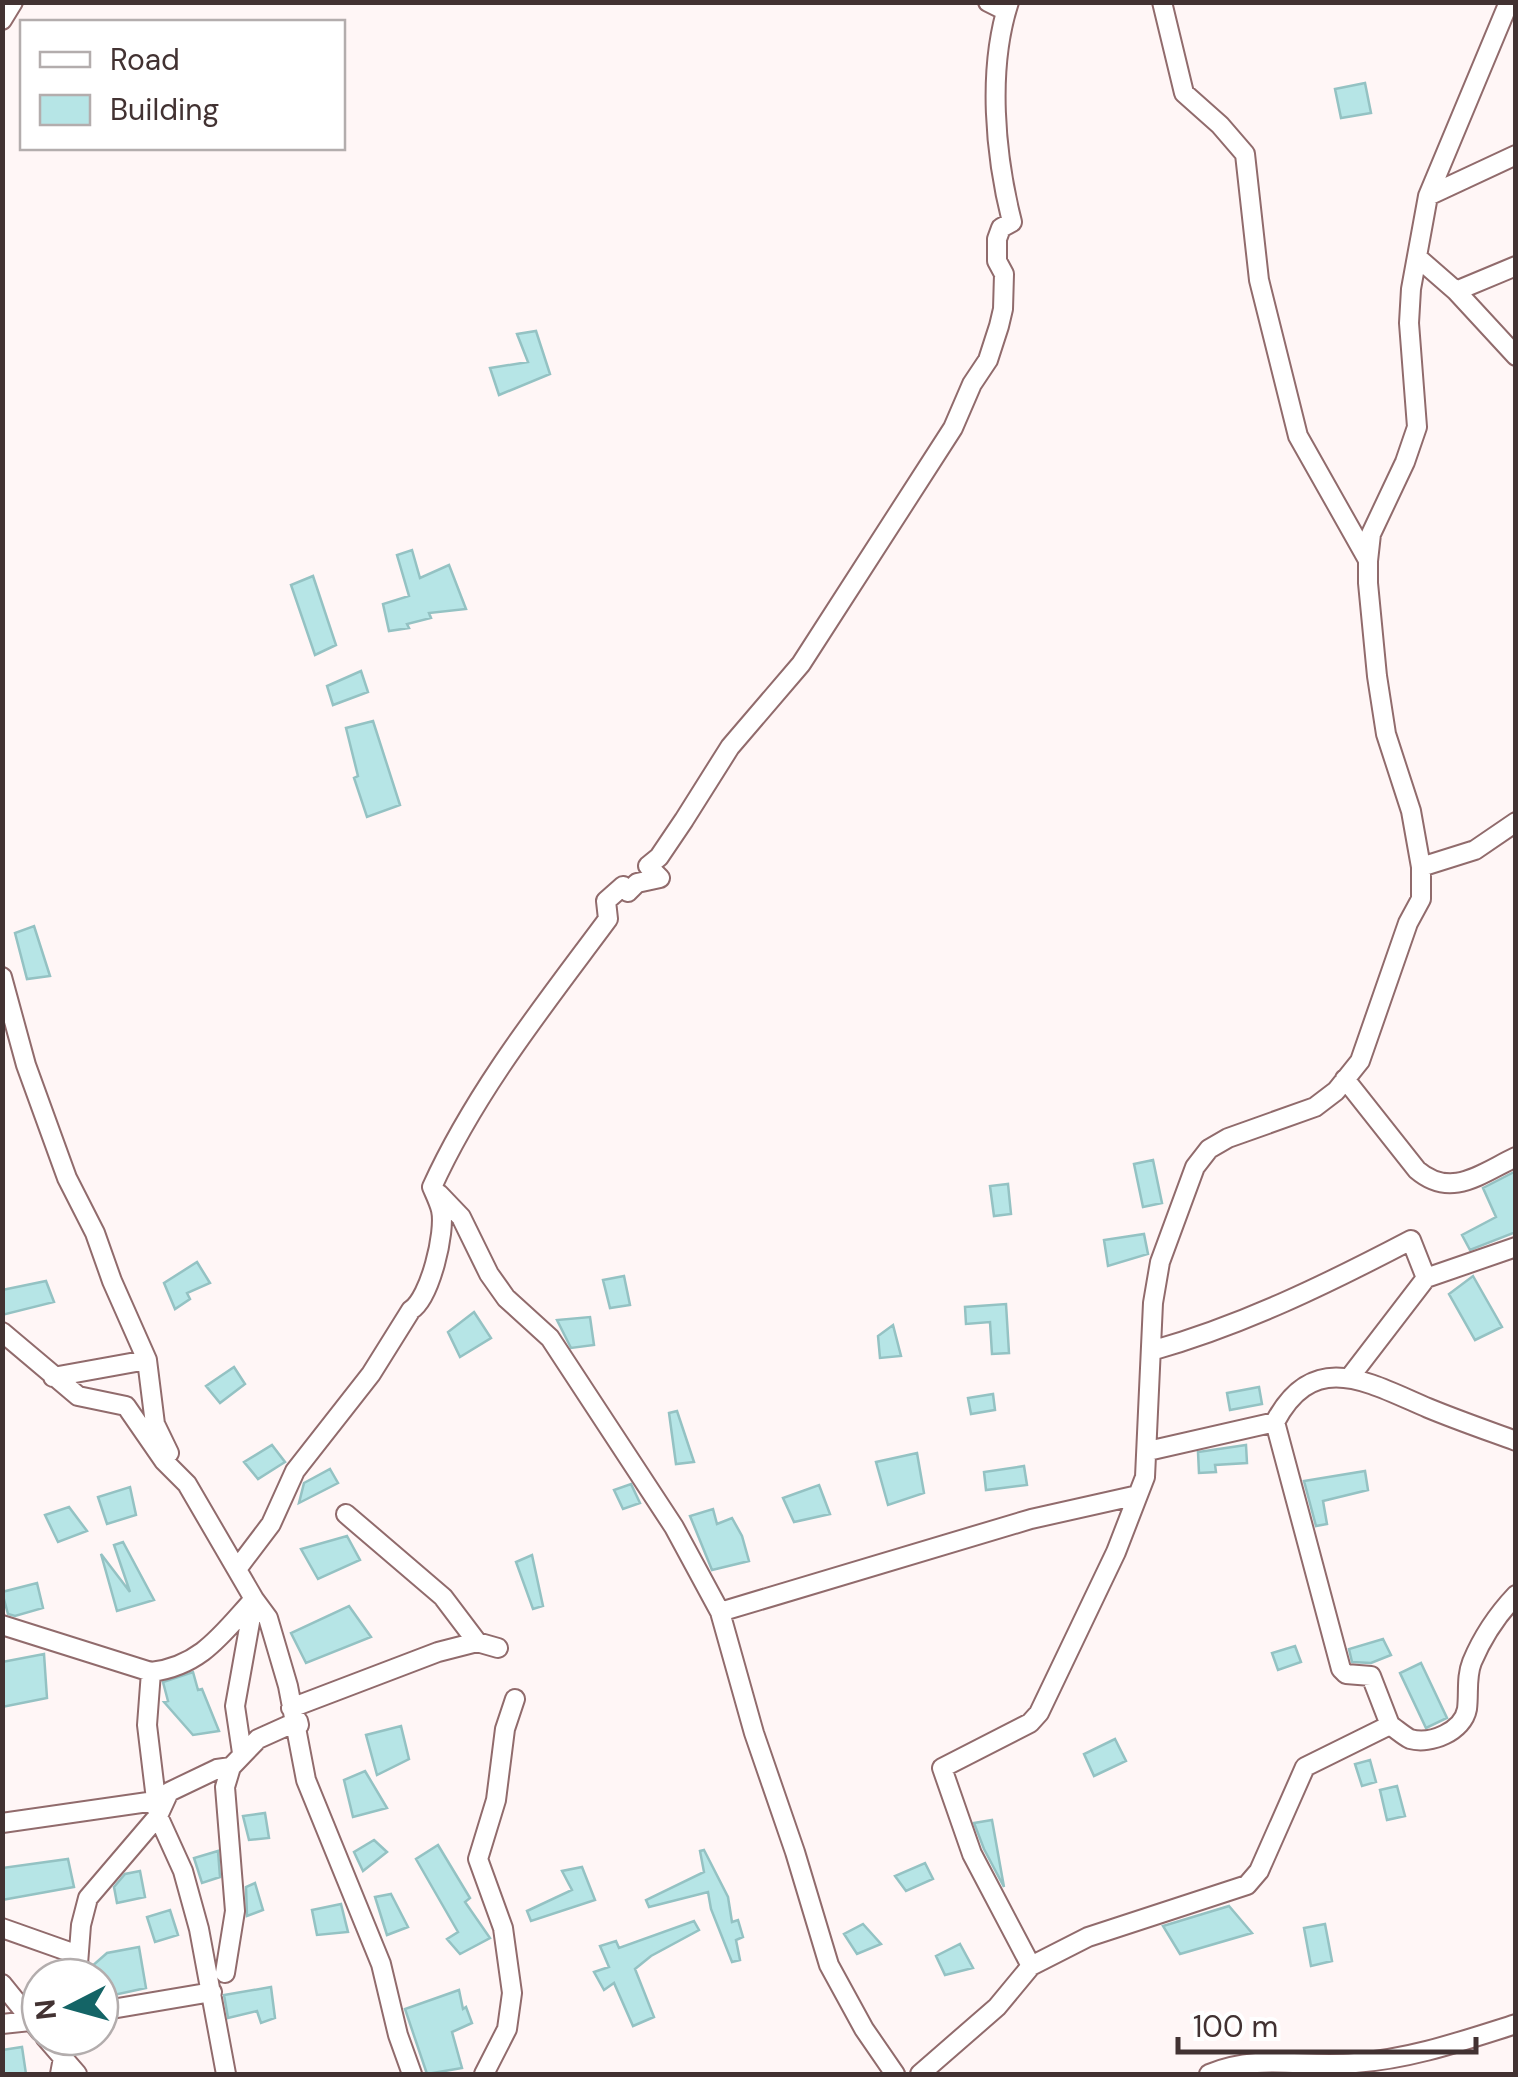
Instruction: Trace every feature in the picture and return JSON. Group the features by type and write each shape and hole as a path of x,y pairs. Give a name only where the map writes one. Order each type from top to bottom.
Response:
{"street":[{"path":"2,20 13,2"},
{"path":"237,1569 271,1524 294,1471 371,1374 417,1306 435,1267 440,1236 442,1213 432,1186 450,1150 516,1045 608,919 606,901 622,886 628,892 637,883 660,878 648,866 667,845 730,747 800,664 953,428 972,384 988,360 1004,309 1004,274 997,261 997,239 1001,228 1012,222 994,126 1007,7 988,2"},
{"path":"1162,2 1184,93 1245,154 1259,280 1298,436 1368,561"},
{"path":"1031,1966 972,1854 942,1768 1030,1723 1039,1713 1072,1651 1138,1496 1148,1451 1153,1303 1160,1262 1195,1168 1209,1149 1228,1138 1315,1107 1345,1080 1360,1061 1408,923 1421,899 1421,867 1411,810 1386,734 1373,645 1368,561 1371,534 1417,427 1409,323 1411,289 1428,196 1509,2"},
{"path":"1428,196 1516,155"},
{"path":"1418,256 1456,290 1516,356"},
{"path":"1456,290 1516,266"},
{"path":"1421,867 1474,850 1516,822"},
{"path":"2,977 26,1066 67,1178 96,1233 147,1360 156,1424 178,1471 268,1618 306,1780 382,1964 412,2074"},
{"path":"1345,1080 1416,1170 1429,1180 1441,1184 1462,1182 1516,1157"},
{"path":"432,1186 462,1216 489,1274 506,1298 550,1338 674,1527 720,1612 754,1733 829,1966 864,2030 895,2074"},
{"path":"1151,1351 1208,1335 1276,1307 1412,1240 1426,1278"},
{"path":"1350,1377 1426,1278 1516,1248"},
{"path":"2,1332 11,1348 78,1396 126,1406 164,1461 178,1471"},
{"path":"53,1376 147,1360"},
{"path":"1516,1442 1384,1386 1350,1377 1306,1384 1288,1400 1275,1422 1341,1670 1371,1676 1390,1725 1410,1738 1428,1739 1450,1732 1462,1723 1467,1711 1471,1664 1516,1595"},
{"path":"1148,1451 1275,1422"},
{"path":"720,1612 1031,1519 1138,1496"},
{"path":"346,1514 443,1597 477,1642"},
{"path":"2,1625 151,1672 168,1670 204,1654 254,1600"},
{"path":"226,1973 235,1910 225,1787 236,1760 235,1706 254,1600"},
{"path":"79,1957 88,1898 161,1803 236,1760 258,1739 438,1652 477,1642 498,1648"},
{"path":"151,1672 147,1725 161,1803 183,1872 212,1992 226,2074"},
{"path":"484,2074 507,2029 512,1993 504,1928 478,1859 496,1800 505,1729 515,1699"},
{"path":"920,2074 997,2007 1031,1966 1088,1937 1247,1885 1259,1870 1305,1767 1390,1725"},
{"path":"2,1823 161,1803"},
{"path":"2,1928 68,1951 71,1957"},
{"path":"2,1984 20,2005"},
{"path":"120,2008 212,1992"},
{"path":"1208,2074 1258,2060 1314,2066 1412,2056 1516,2024"},
{"path":"61,2066 78,2074"}],"building":[{"path":"1365,83 1371,113 1341,118 1335,89"},
{"path":"536,331 550,374 499,395 490,368 528,362 517,334"},
{"path":"412,550 420,578 449,565 466,609 429,613 431,618 407,624 409,628 389,631 383,604 409,596 397,555"},
{"path":"313,576 336,645 315,655 291,585"},
{"path":"361,671 368,692 333,705 327,686"},
{"path":"373,721 400,805 367,817 354,778 358,776 346,728"},
{"path":"34,926 50,976 27,979 15,933"},
{"path":"1153,1160 1162,1203 1143,1207 1134,1164"},
{"path":"1516,1171 1516,1232 1470,1250 1462,1235 1496,1217 1483,1188"},
{"path":"1008,1184 1011,1214 994,1216 990,1186"},
{"path":"1144,1234 1148,1254 1108,1266 1104,1240"},
{"path":"197,1262 210,1283 187,1293 190,1299 175,1309 164,1283"},
{"path":"624,1276 630,1305 610,1308 603,1280"},
{"path":"1473,1276 1502,1327 1475,1340 1449,1294"},
{"path":"46,1281 54,1302 2,1315 2,1290"},
{"path":"1006,1304 1009,1353 992,1354 990,1322 966,1324 965,1307"},
{"path":"474,1312 491,1338 460,1357 448,1332"},
{"path":"590,1317 594,1345 571,1348 557,1320"},
{"path":"893,1325 901,1356 880,1358 878,1336"},
{"path":"234,1367 245,1384 220,1403 206,1386"},
{"path":"1259,1387 1262,1404 1230,1410 1227,1393"},
{"path":"993,1394 995,1410 971,1414 968,1398"},
{"path":"677,1411 694,1462 676,1464 669,1413"},
{"path":"272,1445 285,1462 258,1479 244,1462"},
{"path":"1246,1445 1247,1463 1215,1465 1216,1472 1199,1473 1198,1452"},
{"path":"917,1453 924,1493 888,1505 876,1462"},
{"path":"1024,1466 1027,1485 986,1490 984,1472"},
{"path":"330,1469 338,1483 299,1503 304,1483"},
{"path":"1365,1471 1368,1490 1323,1501 1327,1524 1316,1526 1304,1481"},
{"path":"631,1484 640,1503 623,1509 614,1490"},
{"path":"819,1485 830,1514 794,1522 783,1498"},
{"path":"130,1487 136,1515 107,1524 98,1497"},
{"path":"69,1507 87,1531 58,1542 45,1515"},
{"path":"713,1509 717,1524 732,1518 749,1561 712,1570 690,1516"},
{"path":"347,1536 360,1560 318,1579 301,1549"},
{"path":"123,1542 154,1600 117,1611 101,1554 130,1592 114,1545"},
{"path":"532,1555 543,1606 533,1609 516,1562"},
{"path":"37,1583 43,1608 15,1616 8,1614 2,1592"},
{"path":"349,1606 371,1637 306,1663 291,1633"},
{"path":"1383,1639 1391,1655 1371,1663 1352,1662 1349,1649"},
{"path":"1295,1646 1301,1662 1278,1670 1272,1653"},
{"path":"44,1654 47,1698 2,1707 2,1662"},
{"path":"1421,1663 1447,1718 1426,1728 1400,1673"},
{"path":"193,1672 219,1731 193,1735 164,1702 168,1701 163,1682"},
{"path":"401,1726 409,1759 377,1775 366,1735"},
{"path":"1115,1739 1126,1761 1094,1776 1084,1754"},
{"path":"1370,1760 1376,1782 1362,1786 1355,1764"},
{"path":"365,1771 387,1808 353,1817 344,1780"},
{"path":"1397,1786 1405,1816 1387,1820 1380,1790"},
{"path":"265,1813 269,1838 249,1840 243,1816"},
{"path":"992,1820 1004,1887 974,1823"},
{"path":"374,1840 387,1852 363,1871 354,1852"},
{"path":"438,1845 470,1898 465,1902 490,1938 460,1954 447,1939 458,1932 416,1859"},
{"path":"704,1850 728,1897 732,1922 738,1920 743,1937 736,1940 740,1960 732,1962 708,1892 649,1907 646,1900 704,1872 700,1851"},
{"path":"218,1851 220,1877 202,1883 194,1858"},
{"path":"68,1859 74,1887 2,1900 2,1868"},
{"path":"925,1863 933,1879 906,1891 895,1876"},
{"path":"582,1867 595,1900 531,1921 527,1911 572,1890 562,1871"},
{"path":"140,1871 145,1897 117,1903 114,1887 125,1874"},
{"path":"255,1883 263,1910 247,1916 246,1887"},
{"path":"391,1894 408,1927 387,1935 375,1897"},
{"path":"341,1904 348,1932 317,1935 312,1910"},
{"path":"1229,1906 1252,1933 1180,1954 1163,1926"},
{"path":"170,1910 178,1935 155,1942 147,1917"},
{"path":"694,1921 699,1930 635,1969 654,2017 633,2026 614,1983 604,1990 594,1972 609,1967 600,1946 616,1941 619,1948"},
{"path":"863,1924 881,1944 857,1954 844,1934"},
{"path":"1325,1924 1332,1961 1311,1966 1304,1928"},
{"path":"960,1944 973,1968 945,1975 936,1956"},
{"path":"139,1947 146,1988 120,1994 120,1957 102,1957"},
{"path":"271,1987 275,2018 261,2023 257,2011 228,2018 224,1995"},
{"path":"459,1990 463,2009 466,2007 472,2023 452,2032 462,2068 427,2074 405,2009"},
{"path":"20,2047 26,2074 2,2074 2,2050"}]}
